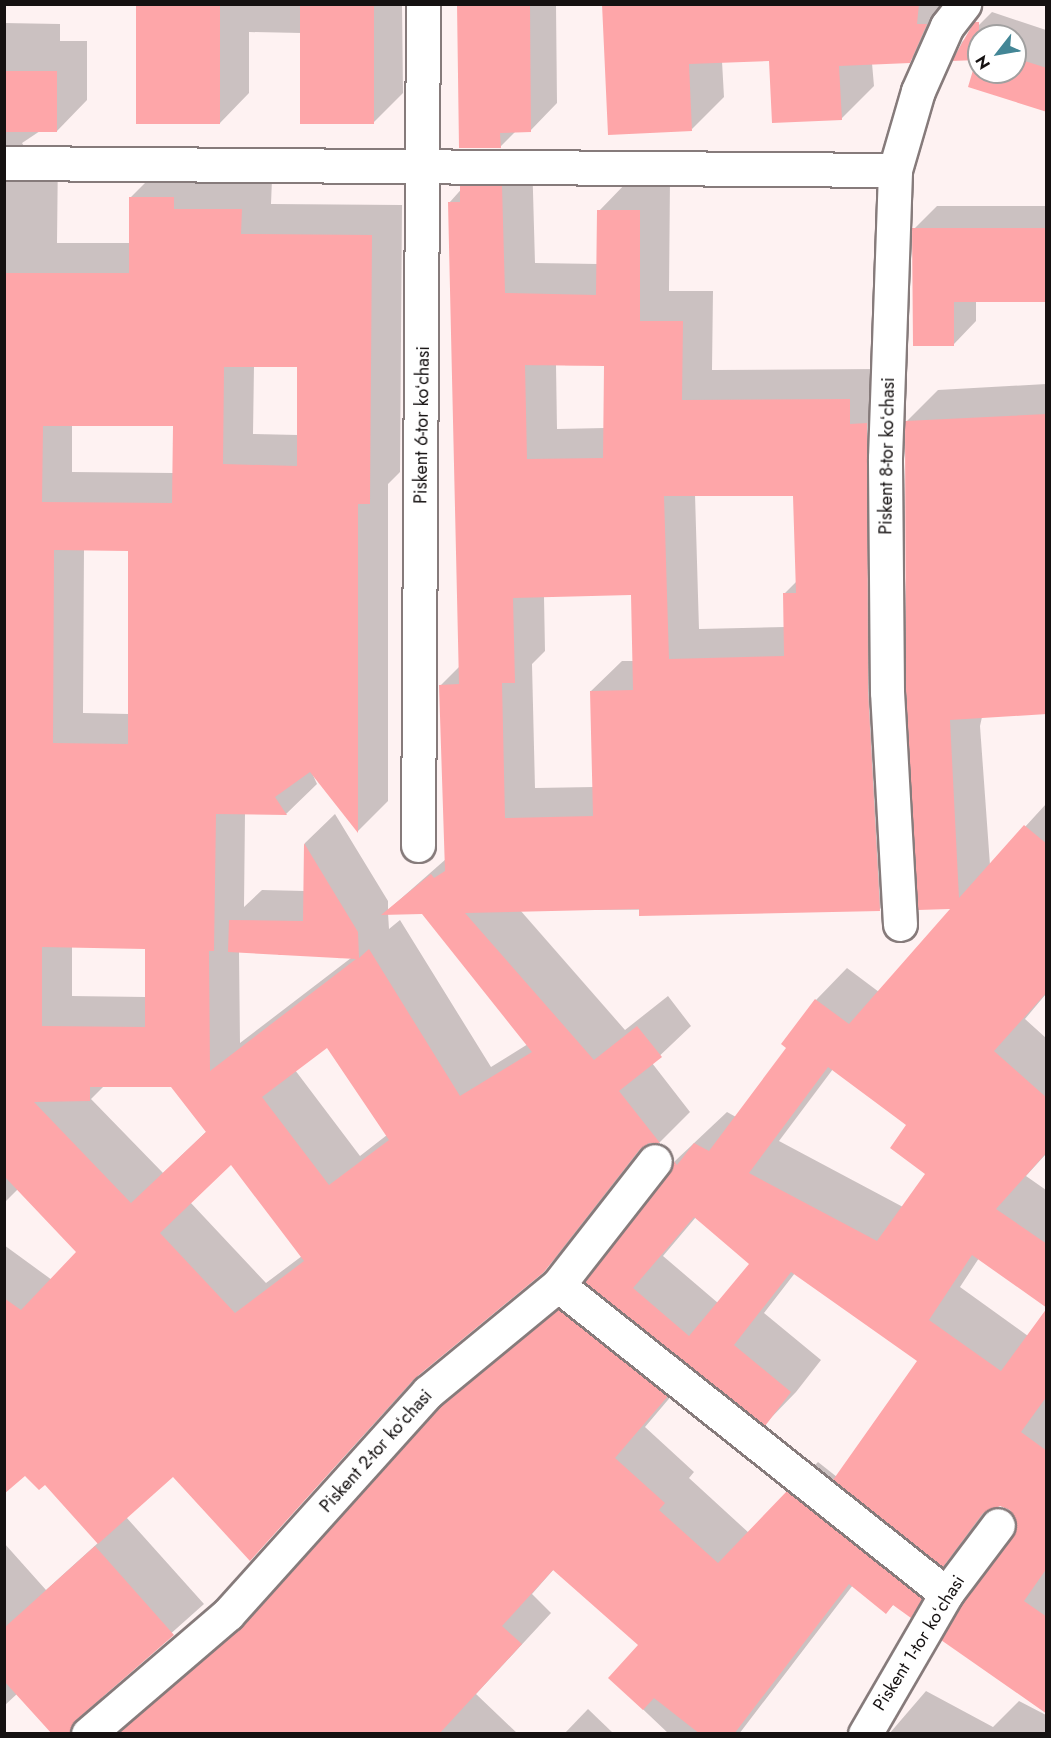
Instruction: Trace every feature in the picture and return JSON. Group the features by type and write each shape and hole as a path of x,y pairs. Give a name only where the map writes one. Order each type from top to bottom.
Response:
{"street":[{"name":"Piskent 6-tor koʻchasi","path":"418,845 425,166 423,4"},
{"name":"Piskent 8-tor koʻchasi","path":"900,924 887,692 885,458 895,170 918,91 953,12"},
{"path":"4,163 895,170"},
{"name":"Piskent 2-tor koʻchasi","path":"88,1734 228,1614 428,1392 558,1285 655,1161"},
{"path":"558,1285 946,1594"},
{"name":"Piskent 1-tor koʻchasi","path":"865,1734 946,1594 998,1525"}],"building":[{"path":"136,4 220,4 220,124 136,124"},
{"path":"300,4 374,4 374,124 300,124"},
{"path":"457,4 530,4 531,132 500,133 501,148 459,148"},
{"path":"602,4 919,4 917,24 927,24 910,63 839,66 842,120 772,123 769,61 689,64 692,131 608,135"},
{"path":"967,34 967,60 952,61"},
{"path":"1027,62 1047,68 1047,112 968,87 969,84 1027,84"},
{"path":"4,71 57,71 57,132 4,132"},
{"path":"460,185 502,186 505,293 596,295 597,210 640,210 640,321 683,321 682,400 850,399 850,424 867,423 868,692 880,911 639,916 639,909 465,913 594,1060 637,1026 662,1057 619,1091 660,1143 649,1143 640,1149 544,1272 414,1379 250,1561 173,1477 98,1544 45,1485 39,1490 25,1476 4,1494 4,1298 21,1310 76,1252 4,1176 4,273 129,273 129,197 174,197 174,209 242,209 241,234 372,235 370,504 358,504 358,833 310,772 275,797 287,815 216,814 214,951 209,951 210,1071 356,959 228,952 229,920 303,921 304,843 358,932 359,958 369,949 460,1096 532,1052 422,914 381,915 431,874 434,878 445,871 439,685 459,684 448,202 460,202","holes":["525,365 604,366 603,458 527,459","224,367 297,367 297,466 223,464","43,426 173,426 172,503 42,502","664,496 793,496 796,593 783,593 784,656 669,659","54,550 128,551 128,744 53,743","631,595 633,690 590,691 593,816 505,818 502,683 515,683 513,598","42,947 145,949 145,1027 42,1026","327,1048 389,1140 329,1185 262,1097","90,1087 171,1087 206,1132 131,1203 34,1102 90,1101","231,1165 304,1261 235,1313 160,1233"]},
{"path":"912,228 1047,228 1047,302 954,302 954,346 913,346"},
{"path":"1047,414 1047,714 950,720 959,898 1024,825 1047,844 1047,992 994,1051 1047,1098 1047,1152 996,1209 1047,1244 1047,1308 1047,1396 1021,1432 1047,1451 1047,1568 1024,1601 1047,1617 1047,1714 941,1640 962,1604 1013,1536 1017,1527 1010,1510 1000,1506 983,1513 943,1567 833,1480 917,1361 791,1272 734,1345 791,1392 765,1426 584,1282 670,1173 673,1160 677,1165 694,1143 709,1151 786,1048 781,1044 815,999 849,1024 950,909 918,910 906,691 905,421","holes":["828,1067 906,1125 890,1148 925,1174 877,1241 749,1173","694,1217 749,1264 689,1336 633,1288","972,1255 1047,1308 1001,1371 929,1320"]},
{"path":"558,1309 668,1396 615,1458 665,1503 659,1510 718,1563 787,1491 922,1599 911,1618 893,1605 886,1614 849,1584 734,1734 700,1734 654,1698 643,1710 608,1678 638,1645 553,1570 502,1626 522,1644 439,1734 117,1734 242,1627 441,1406"},
{"path":"95,1546 174,1635 76,1720 70,1734 52,1734 4,1681 4,1628"}]}
